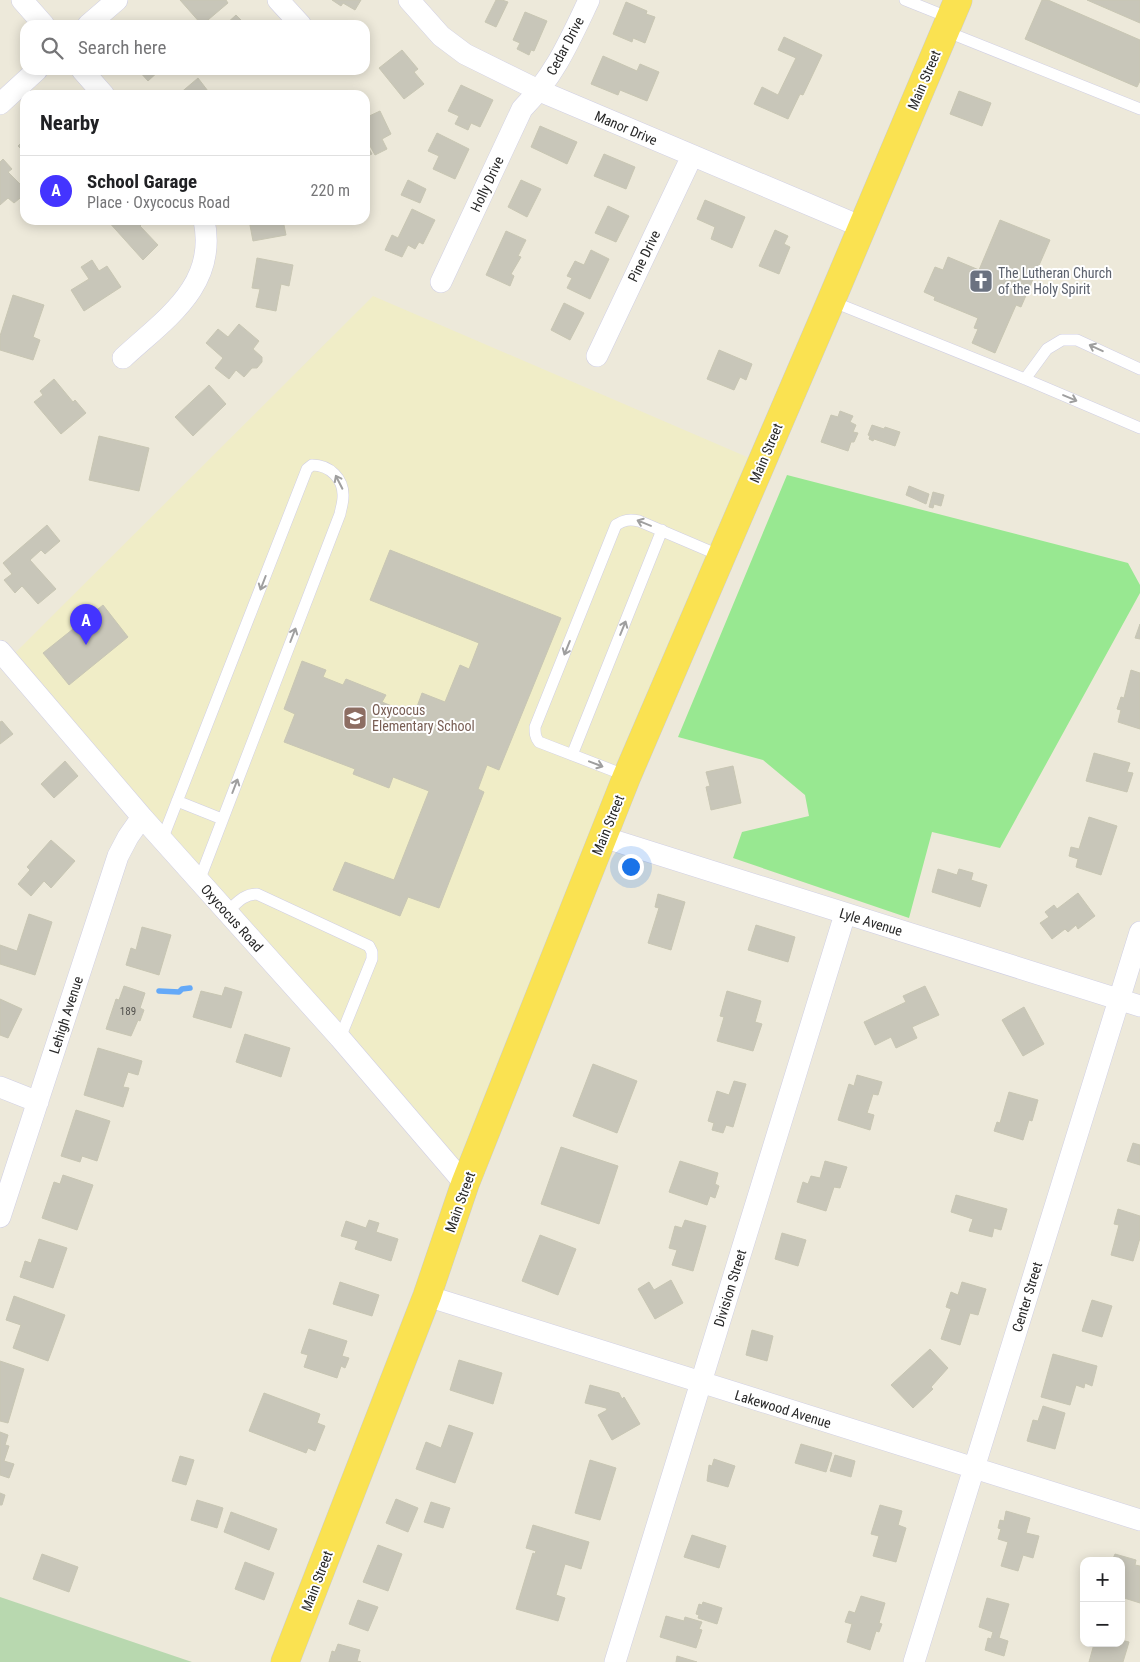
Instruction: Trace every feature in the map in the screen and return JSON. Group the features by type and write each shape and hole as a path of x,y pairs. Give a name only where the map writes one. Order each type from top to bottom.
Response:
{"highway":[{"name":"Main Street","path":"285,1662 427,1296 465,1184 627,776 951,16"}],"street":[{"path":"22,0 40,20"},
{"path":"94,20 117,0"},
{"path":"278,0 296,20"},
{"name":"Manor Drive","path":"409,0 441,36 465,54 540,91 862,227"},
{"name":"Cedar Drive","path":"540,91 557,66 589,0"},
{"path":"0,104 32,75"},
{"path":"86,75 100,90"},
{"name":"Holly Drive","path":"441,282 522,109 540,91"},
{"name":"Pine Drive","path":"597,356 692,156"},
{"path":"123,358 182,303 196,284 205,262 207,242 205,225"},
{"name":"Oxycocus Road","path":"0,651 162,840 340,1038 465,1184"},
{"name":"Lehigh Avenue","path":"0,1217 118,856 128,836 142,817"},
{"name":"Lyle Avenue","path":"603,838 1140,1006"},
{"name":"Division Street","path":"615,1662 845,914"},
{"name":"Center Street","path":"914,1662 1140,932"},
{"path":"0,1086 38,1102"},
{"name":"Lakewood Avenue","path":"427,1296 1140,1520"}],"lane":[{"path":"905,0 951,16 1140,109"},
{"path":"831,301 1025,379 1140,428"},
{"path":"1025,379 1047,349 1062,340 1077,340 1140,369"},
{"path":"162,840 307,469 312,465 328,468 335,475 343,490 340,514 199,881"},
{"path":"627,776 539,742 535,738 535,727 616,525 630,519 639,521 721,556"},
{"path":"572,754 662,530"},
{"path":"177,801 222,819"},
{"path":"227,912 243,897 256,894 369,946 372,952 372,959 340,1038"}],"shaded area":[{"name":"Oxycocus Elementary School","path":"373,296 761,463 465,1184 8,660"}],"green space":[{"path":"787,475 1128,563 1140,585 1140,593 1000,848 932,832 909,918 733,858 742,832 809,816 805,795 763,760 678,737"},
{"path":"0,1597 192,1662 0,1662"}],"building":[{"path":"180,0 226,0 228,3 208,20 198,20"},
{"path":"332,0 361,0 355,10 343,3 341,6"},
{"path":"496,0 508,2 496,27 485,22"},
{"path":"1042,0 1048,0 1140,40 1140,81 1137,87 1025,39"},
{"path":"1087,0 1140,0 1140,23"},
{"path":"626,2 647,11 646,14 655,17 645,43 633,38 632,42 613,34"},
{"path":"525,12 547,21 534,51 531,50 529,55 517,49 520,43 513,40"},
{"path":"236,15 241,20 230,20"},
{"path":"784,37 822,55 803,95 800,94 788,119 754,104 762,87 778,95 796,58 778,50"},
{"path":"402,50 418,69 414,72 424,84 404,99 379,68"},
{"path":"603,56 637,71 640,64 659,72 647,101 620,90 618,95 591,84"},
{"path":"143,75 155,75 148,81"},
{"path":"198,78 207,90 184,90"},
{"path":"461,85 493,100 480,127 471,123 468,130 455,124 459,116 448,111"},
{"path":"959,91 991,103 982,126 950,114"},
{"path":"380,111 391,134 382,139 387,149 375,155 370,146 370,116"},
{"path":"540,126 577,142 567,164 531,147"},
{"path":"437,133 469,149 455,179 433,169 439,156 428,151"},
{"path":"604,154 635,167 626,189 594,176"},
{"path":"3,159 12,169 8,172 20,184 20,198 14,203 8,198 0,205 0,162"},
{"path":"408,180 426,189 420,203 401,195"},
{"path":"521,180 541,189 527,217 508,207"},
{"path":"705,200 745,217 732,248 711,239 715,227 697,219"},
{"path":"608,206 629,216 616,242 595,233"},
{"path":"412,209 435,220 423,244 419,242 415,249 408,245 402,257 385,250 392,235 398,238"},
{"name":"The Lutheran Church of the Holy Spirit","path":"1000,220 1050,240 1021,307 1016,305 995,353 972,343 978,329 974,328 978,318 934,300 935,297 924,292 935,267 943,270 948,257 979,270"},
{"path":"112,225 141,225 158,245 143,260"},
{"path":"250,225 284,225 286,235 253,241"},
{"path":"775,230 788,236 784,244 790,247 779,274 759,266"},
{"path":"506,231 526,240 518,256 521,257 511,274 514,276 510,286 486,275"},
{"path":"591,250 609,259 590,299 567,288 572,278 567,276 575,261 584,265"},
{"path":"257,258 293,265 289,286 281,284 276,311 256,307 260,289 252,288"},
{"path":"92,260 99,271 107,266 121,287 84,311 71,290 89,279 81,267"},
{"path":"13,295 44,305 33,337 40,340 33,360 0,350 0,336"},
{"path":"564,303 584,313 570,340 551,330"},
{"path":"239,324 259,341 253,349 262,357 262,362 257,368 252,368 244,377 236,370 229,379 215,368 223,358 206,343 218,329 228,337"},
{"path":"719,350 752,364 746,380 740,377 734,390 707,379"},
{"path":"54,379 73,402 75,400 86,413 61,434 34,402 43,395 40,391"},
{"path":"209,385 226,404 193,436 175,417"},
{"path":"840,411 853,416 850,422 856,425 853,432 858,433 854,442 851,442 848,451 821,442 831,415 838,417"},
{"path":"872,425 900,432 895,446 869,439 870,436 868,435"},
{"path":"99,436 149,448 139,491 89,480"},
{"path":"909,486 929,494 926,504 906,495"},
{"path":"933,492 944,495 941,506 934,504 933,508 929,507"},
{"path":"47,525 60,541 45,554 41,550 30,560 56,589 38,604 22,586 15,593 4,580 12,574 3,563"},
{"path":"390,550 561,618 499,770 487,765 478,789 484,792 439,908 408,897 400,916 333,890 345,862 394,880 429,791 393,777 389,788 353,774 355,769 284,742 295,714 284,709 302,661 326,670 323,677 343,685 346,679 386,695 382,702 414,715 422,693 445,702 460,665 469,669 479,643 370,600"},
{"path":"103,605 128,637 69,685 43,653"},
{"path":"1140,624 1140,639 1135,638"},
{"path":"1131,670 1140,673 1140,729 1118,722 1121,710 1117,709 1121,697 1124,698"},
{"path":"2,721 13,734 0,744 0,722"},
{"path":"1094,753 1130,763 1127,772 1133,773 1127,792 1086,781"},
{"path":"65,761 78,776 54,798 41,784"},
{"path":"733,766 741,803 711,810 706,787 710,786 706,772"},
{"path":"1089,817 1117,826 1101,875 1076,867 1078,859 1069,856 1071,847 1079,849"},
{"path":"51,840 75,861 51,888 44,881 31,896 18,884 30,870 27,867"},
{"path":"938,869 957,875 959,869 973,873 971,880 987,885 980,907 932,892"},
{"path":"1078,893 1095,916 1078,929 1076,925 1068,932 1065,929 1052,939 1040,923 1049,917 1045,912 1054,905 1057,909"},
{"path":"658,894 685,902 671,950 648,943 659,908 655,907"},
{"path":"29,914 52,922 35,975 0,964 0,945 17,951"},
{"path":"756,925 795,937 788,962 748,950"},
{"path":"142,927 171,935 159,975 126,965 131,948 136,950"},
{"path":"124,986 145,993 140,1008 144,1010 131,1036 106,1029 116,999 119,1000"},
{"path":"925,986 939,1015 912,1027 917,1038 896,1048 891,1037 875,1045 864,1022 906,1002 903,996"},
{"path":"225,987 242,992 231,1028 193,1017 201,991 222,996"},
{"path":"727,991 761,1001 755,1022 762,1024 753,1051 717,1041 724,1017 720,1016"},
{"path":"0,999 22,1009 8,1038 0,1035"},
{"path":"1024,1007 1044,1044 1023,1056 1002,1020"},
{"path":"245,1034 290,1048 281,1077 236,1062"},
{"path":"98,1048 142,1061 138,1075 128,1072 123,1087 129,1088 123,1107 84,1095"},
{"path":"593,1064 637,1081 617,1133 573,1116"},
{"path":"857,1075 882,1082 878,1095 873,1094 867,1113 874,1115 870,1130 838,1120 849,1084 854,1086"},
{"path":"734,1081 746,1084 733,1127 726,1125 723,1133 712,1130 714,1123 708,1121 717,1091 729,1095"},
{"path":"1009,1092 1038,1100 1032,1121 1029,1120 1023,1140 994,1131 997,1122 1000,1123"},
{"path":"76,1110 110,1121 97,1161 82,1156 80,1162 61,1156"},
{"path":"1133,1143 1140,1145 1140,1165 1127,1161"},
{"path":"561,1147 618,1166 599,1224 541,1204"},
{"path":"680,1161 718,1173 715,1184 719,1186 715,1198 710,1196 707,1205 669,1192"},
{"path":"825,1161 847,1167 840,1188 834,1187 826,1211 797,1202 803,1182 808,1184 811,1176 820,1178"},
{"path":"63,1175 93,1185 77,1230 42,1218 54,1182 60,1184"},
{"path":"956,1195 1007,1209 1001,1230 994,1228 992,1237 969,1231 973,1219 951,1212"},
{"path":"1118,1209 1140,1216 1140,1238 1133,1261 1111,1255 1119,1225 1114,1224"},
{"path":"369,1220 379,1223 376,1232 398,1239 391,1261 355,1249 358,1241 341,1236 346,1221 366,1228"},
{"path":"685,1220 706,1226 693,1271 672,1265 677,1250 669,1248 675,1226 682,1228"},
{"path":"782,1233 806,1240 798,1266 775,1259"},
{"path":"540,1235 576,1249 558,1295 522,1281"},
{"path":"39,1239 67,1248 53,1288 20,1277 25,1261 31,1263"},
{"path":"671,1280 683,1303 655,1319 638,1289 649,1282 654,1290"},
{"path":"340,1282 379,1295 372,1316 333,1304"},
{"path":"962,1282 986,1289 978,1315 970,1313 960,1345 941,1339 951,1309 946,1307 951,1292 958,1295"},
{"path":"14,1296 65,1315 48,1361 13,1348 21,1325 6,1320"},
{"path":"1092,1300 1112,1306 1102,1337 1082,1331"},
{"path":"309,1329 347,1341 342,1356 349,1358 345,1368 341,1366 337,1378 304,1367 308,1355 301,1353"},
{"path":"752,1330 773,1336 767,1361 746,1355"},
{"path":"930,1349 948,1368 931,1387 933,1389 913,1408 891,1385"},
{"path":"1053,1354 1097,1366 1092,1386 1085,1383 1084,1388 1076,1385 1070,1405 1041,1397"},
{"path":"459,1360 502,1373 493,1404 450,1390"},
{"path":"0,1361 24,1369 8,1423 0,1421"},
{"path":"590,1385 619,1393 622,1399 624,1397 640,1424 612,1440 598,1415 607,1410 606,1408 585,1403"},
{"path":"264,1393 320,1414 317,1423 325,1426 315,1451 308,1448 306,1453 249,1431"},
{"path":"1043,1406 1065,1413 1055,1449 1027,1441 1033,1420 1038,1421"},
{"path":"449,1425 473,1433 455,1483 416,1469 426,1442 441,1448"},
{"path":"0,1432 8,1435 5,1445 9,1446 4,1461 14,1464 9,1478 0,1475"},
{"path":"801,1444 832,1453 826,1472 795,1463"},
{"path":"835,1455 855,1461 851,1477 830,1471"},
{"path":"180,1456 194,1460 186,1485 172,1481"},
{"path":"714,1459 735,1466 728,1487 707,1481 709,1465 712,1466"},
{"path":"590,1460 616,1468 600,1520 575,1513"},
{"path":"0,1493 5,1495 2,1505 0,1505"},
{"path":"396,1499 418,1508 408,1532 386,1523"},
{"path":"197,1500 223,1508 217,1528 191,1520"},
{"path":"431,1502 450,1508 443,1528 424,1522"},
{"path":"880,1505 902,1511 898,1525 906,1528 896,1562 873,1556 879,1536 871,1534"},
{"path":"1006,1511 1030,1518 1026,1533 1039,1536 1033,1558 1023,1555 1018,1571 1001,1566 1008,1542 998,1539 1001,1529 998,1528 1000,1520 1004,1521"},
{"path":"231,1512 277,1529 269,1550 224,1532"},
{"path":"533,1525 589,1542 581,1569 565,1564 556,1595 565,1598 558,1621 516,1609 533,1553 535,1554 536,1551 526,1548"},
{"path":"692,1535 726,1546 719,1568 684,1557"},
{"path":"378,1545 402,1554 388,1591 363,1582"},
{"path":"42,1554 78,1567 69,1592 33,1579"},
{"path":"1115,1554 1136,1560 1135,1565 1140,1566 1140,1603 1125,1598 1125,1557 1114,1557"},
{"path":"245,1562 274,1573 264,1600 235,1589"},
{"path":"861,1596 885,1603 879,1623 882,1624 879,1632 876,1631 870,1650 847,1642 852,1624 845,1622 849,1611 855,1613"},
{"path":"987,1598 1009,1604 999,1638 1008,1641 1004,1656 985,1650 988,1638 991,1639 993,1632 979,1627"},
{"path":"358,1600 378,1607 368,1631 349,1624"},
{"path":"703,1602 722,1608 717,1624 698,1618 699,1615 696,1614 699,1604 702,1605"},
{"path":"666,1616 684,1621 685,1617 702,1622 699,1629 702,1630 696,1648 660,1637"},
{"path":"1125,1641 1129,1642 1123,1662 1089,1662 1093,1647 1125,1647"},
{"path":"338,1644 360,1650 357,1661 361,1662 329,1662 332,1651 335,1652"},
{"path":"677,1656 697,1662 676,1662"}],"waterway":[{"path":"159,991 179,992 182,989 190,988"}],"place":[{"name":"The Lutheran Church of the Holy Spirit","path":"981,281"},
{"name":"School Garage","path":"86,645"},
{"name":"Oxycocus Elementary School","path":"355,718"}]}
